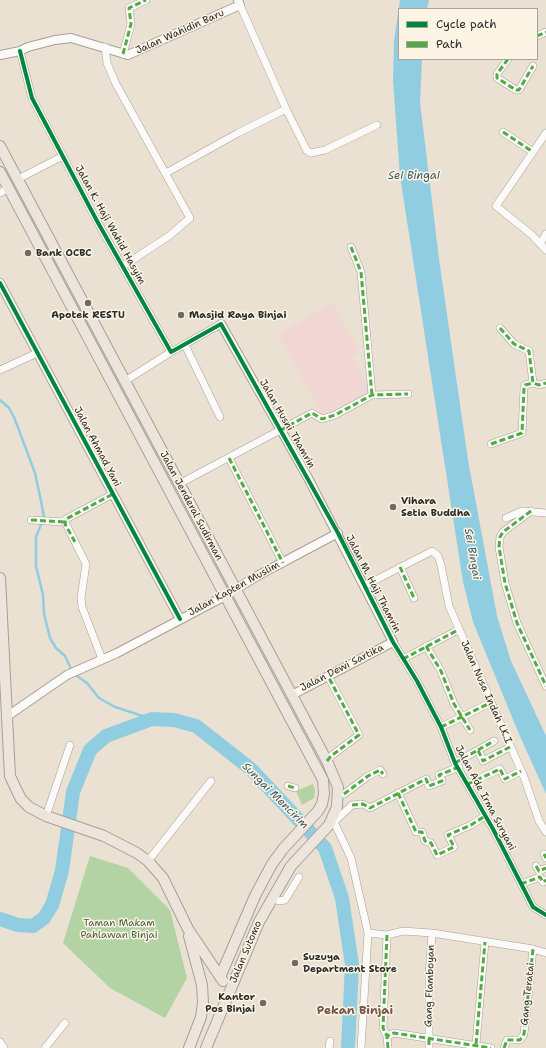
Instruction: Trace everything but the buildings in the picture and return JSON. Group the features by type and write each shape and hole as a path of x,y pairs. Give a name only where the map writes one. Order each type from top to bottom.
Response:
{"main road":[{"name":"Jalan Jenderal Sudirman","path":"0,146 327,761 341,791 337,807 329,825 293,864"},
{"name":"Jalan Jenderal Sudirman","path":"0,172 4,190 51,268 322,780 324,794 318,811 281,852"},
{"path":"51,268 62,263"},
{"path":"125,408 136,402"},
{"path":"182,515 193,509"},
{"path":"0,578 10,776 21,799 29,807 46,816 85,829 137,853 148,861 163,878 188,929 220,978 230,990"},
{"path":"243,630 254,624"},
{"path":"300,737 311,732"},
{"path":"281,852 293,864"},
{"name":"Jalan Sutomo","path":"220,978 240,928 264,878 281,852"},
{"name":"Jalan Sutomo","path":"207,1046 254,933 272,897 293,864"},
{"path":"240,928 254,933"},
{"path":"188,929 202,984 203,1003 201,1017 191,1044 207,1046"}],"street":[{"path":"123,54 131,24 129,8 146,0"},
{"path":"239,2 286,109 307,151 311,153 325,150 377,126"},
{"name":"Jalan Wahidin Baru","path":"0,55 20,51 49,41 71,38 105,47 123,54 134,53 239,2"},
{"path":"105,47 107,63 116,84 166,172 190,218 169,236 123,266"},
{"name":"Jalan K. Haji Wahid Hasyim","path":"20,51 32,98 171,352"},
{"path":"507,60 497,74 497,78 516,90 519,90 533,66"},
{"path":"166,172 286,109"},
{"path":"503,132 533,152"},
{"path":"546,134 498,202 496,208 524,228 546,250"},
{"path":"18,179 63,156"},
{"path":"540,244 546,234"},
{"path":"351,247 361,272 372,395"},
{"name":"Jalan Ahmad Yani","path":"0,283 180,619"},
{"path":"125,381 171,352 221,324"},
{"name":"Jalan Husni Thamrin","path":"221,324 338,532"},
{"path":"500,328 514,344 529,351 534,383"},
{"path":"185,345 220,417"},
{"path":"0,370 37,353"},
{"path":"490,444 522,433 525,385 534,383 539,385 546,383"},
{"path":"180,484 312,413 322,419 335,415 372,395 408,394"},
{"path":"229,458 283,563"},
{"path":"31,520 56,523 65,522 66,519 113,494"},
{"path":"531,511 503,532 500,538 499,547 505,583 517,623 546,686"},
{"path":"506,518 519,512 531,511 546,513"},
{"path":"65,522 86,564 81,598 82,607 102,659"},
{"name":"Jalan Kapten Muslim","path":"6,717 67,675 117,653 225,596 235,588 338,532"},
{"name":"Jalan M. Haji Thamrin","path":"338,532 393,642"},
{"name":"Jalan Nusa Indah LK.I","path":"400,567 432,551 438,556 442,565 449,606 458,630 522,772 539,821 546,832"},
{"path":"364,586 400,567 414,598"},
{"path":"403,659 458,630"},
{"name":"Jalan Ade Irma Suryani","path":"393,642 441,727 457,765 533,907 546,915"},
{"name":"Jalan Dewi Sartika","path":"292,695 393,642"},
{"path":"426,646 470,730"},
{"path":"327,761 331,756 359,735 328,676"},
{"path":"441,727 490,703"},
{"path":"361,1048 368,933 351,858 334,822 352,805 363,804 370,808 426,779 428,786 442,781 439,775 494,741"},
{"path":"46,816 70,745"},
{"path":"478,750 483,761 510,747"},
{"path":"468,784 500,769 505,779 522,772"},
{"path":"352,805 341,791 380,770 383,774"},
{"path":"148,861 210,781"},
{"path":"398,793 416,832 422,832 426,841 431,843 437,855 454,847 448,835 471,825 485,816"},
{"path":"521,884 541,872"},
{"path":"272,897 279,902 285,900 299,876"},
{"path":"368,933 387,935 403,931 432,933 533,949 546,953"},
{"name":"Gang Flamboyan","path":"429,1048 429,976 432,933"},
{"path":"387,935 383,1028 387,1036 388,1048"},
{"path":"476,1044 485,942"},
{"name":"Gang Teratai","path":"504,1048 507,1040 520,1040 524,1034 533,949"},
{"path":"45,1048 65,1023"},
{"path":"387,1036 394,1033 429,1039 476,1044 491,1048"},
{"path":"0,1042 4,1048"}],"shaded area":[{"path":"333,303 360,352 352,357 370,392 351,406 322,415 278,334"}],"green space":[{"path":"313,784 315,790 314,798 302,805 296,791"},
{"name":"Taman Makam Pahlawan Binjai","path":"90,856 128,868 170,910 187,978 165,1018 110,988 63,943"}],"water":[{"name":"Sei Bingai","path":"400,0 429,0 427,8 399,8"},
{"name":"Sei Bingai","path":"398,14 398,60 422,60 420,102 439,259 468,460 497,616 511,661 546,736 546,794 519,734 473,622 463,582 400,176 393,81 394,41"}],"waterway":[{"path":"0,400 9,408 14,417 35,473 41,501 44,517 36,537 36,566 43,595 44,614 50,638 56,648 65,656 73,673 87,683 99,698 115,707 152,719"},
{"name":"Sungai Mencirim","path":"0,919 18,925 33,926 44,918 52,905 62,871 73,792 90,750 106,736 152,719 174,720 196,726 251,769 325,848 342,898 352,965 348,1048"}],"marked path":[{"path":"123,54 131,24 129,8 146,0"},
{"path":"538,36 546,32"},
{"path":"507,60 497,74 497,78 516,90 519,90 533,66"},
{"path":"503,132 533,152"},
{"path":"351,247 361,272 372,395"},
{"path":"500,328 514,344 529,351 533,383 539,385 546,383"},
{"path":"491,444 522,433 524,388 525,385 533,383"},
{"path":"281,430 312,413 322,419 335,415 372,395 408,394"},
{"path":"229,458 283,563"},
{"path":"75,542 65,524 66,519 113,494"},
{"path":"531,511 503,532 500,537 499,547 505,583 517,623 546,686"},
{"path":"31,520 65,522"},
{"path":"400,567 414,598"},
{"path":"403,659 458,630"},
{"path":"426,646 441,671 454,704 470,730"},
{"path":"327,761 331,756 359,735 328,676"},
{"path":"441,727 490,703"},
{"path":"478,750 494,741"},
{"path":"455,763 478,750 483,761 510,747"},
{"path":"352,805 363,804 370,808 426,779 429,786 442,781 439,775 459,767"},
{"path":"468,784 500,769 505,779 521,771"},
{"path":"344,794 368,776 380,770 383,774"},
{"path":"288,786 295,788"},
{"path":"398,793 416,832 422,832 425,841 431,843 437,855 454,847 448,835 471,825 485,816"},
{"path":"544,854 546,858"},
{"path":"536,866 539,871 546,868"},
{"path":"521,884 540,877 543,882 546,880"},
{"path":"387,935 383,1028 387,1036"},
{"path":"476,1044 485,942"},
{"path":"504,1048 507,1040 520,1040 524,1034 533,949"},
{"path":"388,1048 387,1036 394,1033 491,1048"},
{"path":"429,1039 429,1048"}],"cycle path":[{"path":"20,51 32,98 97,221 171,352 221,324 338,533 393,642 417,681 441,727 455,763 493,829 533,907 546,915"},
{"path":"0,283 180,619"}],"place":[{"name":"Bank OCBC","path":"28,253"},
{"name":"Apotek RESTU","path":"88,303"},
{"name":"Masjid Raya Binjai","path":"181,315"},
{"name":"Vihara Setia Buddha","path":"393,507"},
{"name":"Suzuya Department Store","path":"295,963"},
{"name":"Kantor Pos Binjai","path":"263,1003"}],"district":[{"name":"Pekan Binjai","path":"355,1011"}]}
